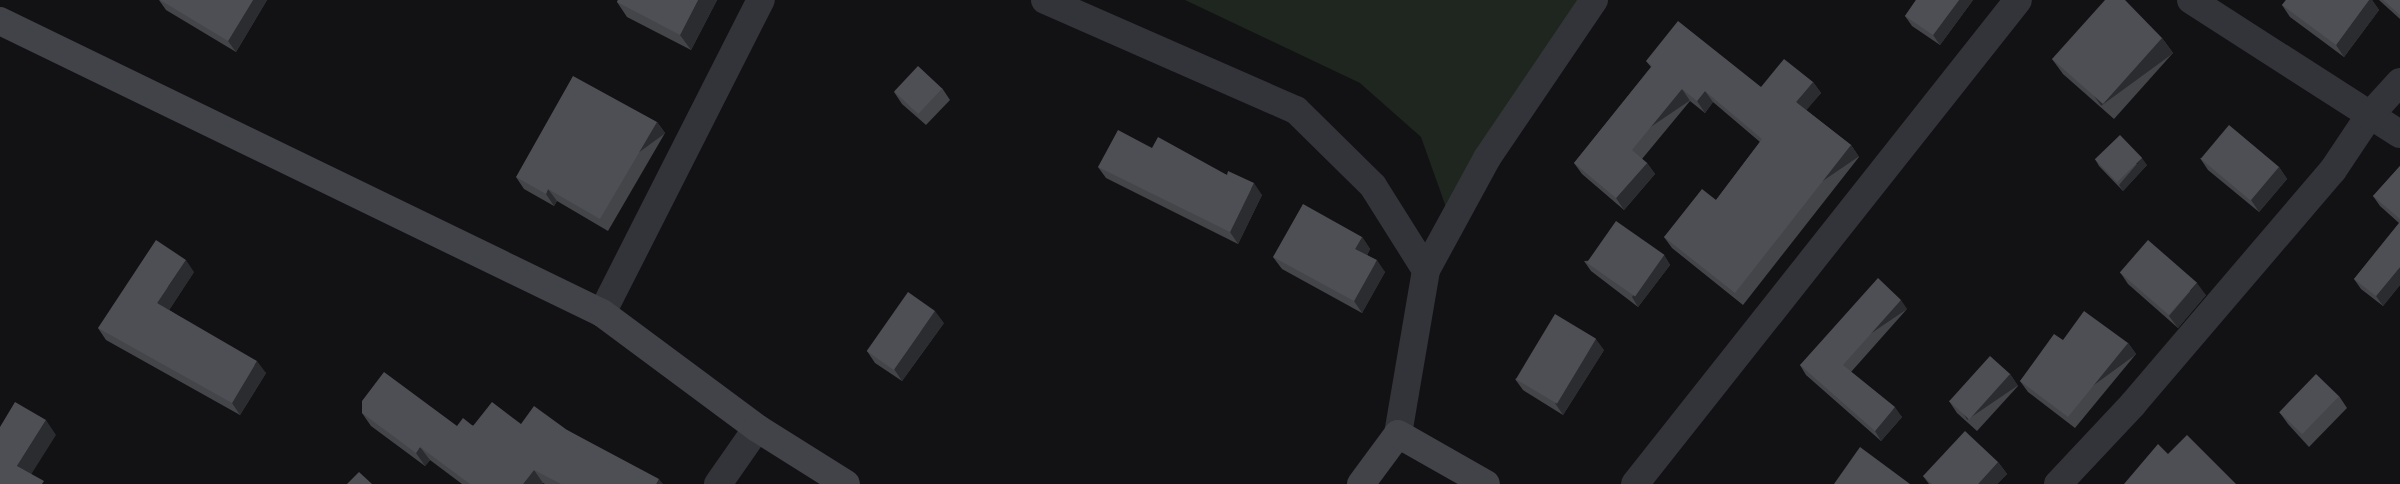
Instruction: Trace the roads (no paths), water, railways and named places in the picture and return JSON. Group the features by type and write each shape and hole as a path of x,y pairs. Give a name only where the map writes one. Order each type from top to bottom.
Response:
{"main road":[{"path":"0,21 602,313 757,428 846,484"},
{"path":"1361,484 1398,434 1486,484"}],"street":[{"path":"602,313 761,0"},
{"path":"1046,0 1296,110 1373,186 1426,270"},
{"path":"1398,434 1426,270 1487,158 1594,0"},
{"path":"1635,484 2018,0"},
{"path":"2191,0 2369,116 2400,134"},
{"path":"2058,484 2133,404 2333,170 2369,116 2400,82"},
{"path":"718,484 757,428"}]}
